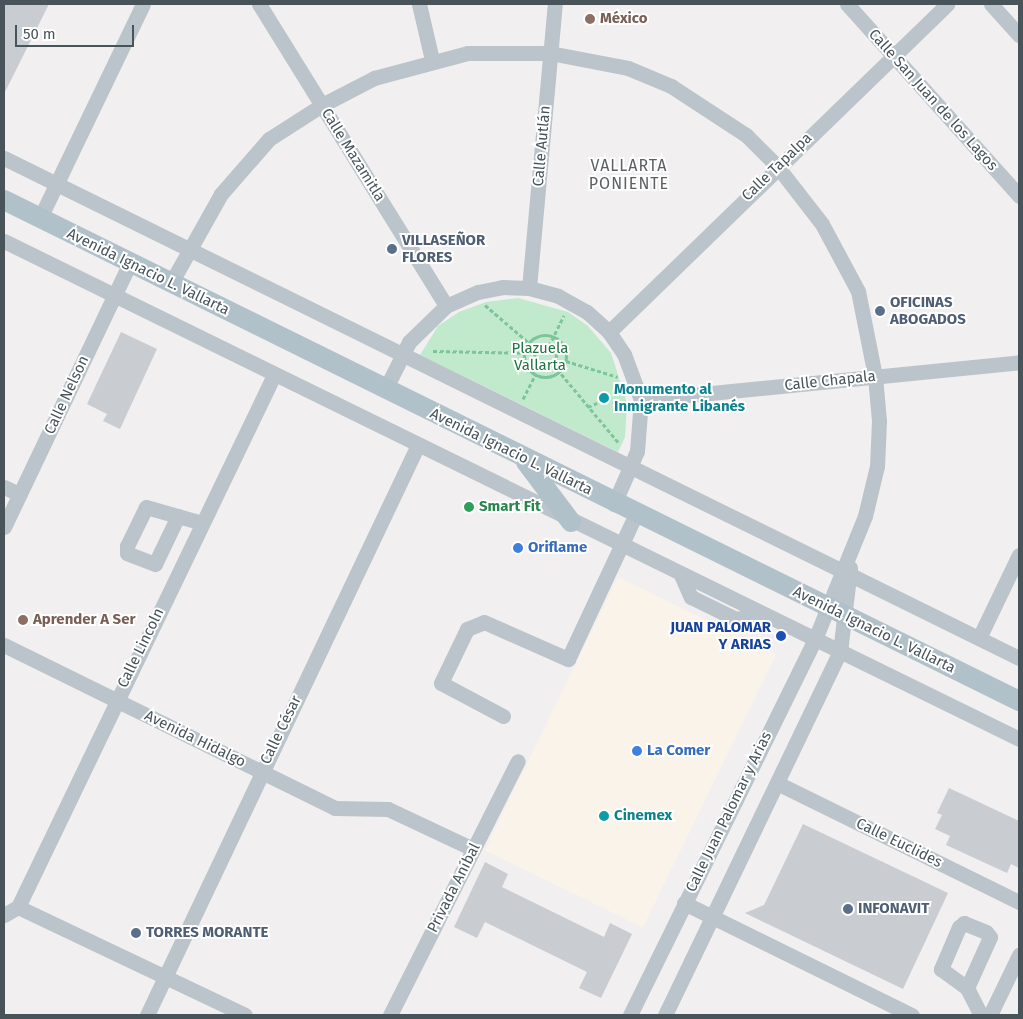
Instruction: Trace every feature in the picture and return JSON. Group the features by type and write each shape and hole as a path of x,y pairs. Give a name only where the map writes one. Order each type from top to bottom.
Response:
{"main road":[{"name":"Avenida Ignacio L. Vallarta","path":"4,200 614,504 1019,701"},
{"path":"524,459 571,522"}],"street":[{"path":"40,218 143,4"},
{"name":"Calle Mazamitla","path":"259,4 446,306"},
{"path":"419,4 432,60"},
{"name":"Calle Autlán","path":"529,288 555,4"},
{"name":"Calle San Juan de los Lagos","path":"847,4 1019,196"},
{"name":"Calle Tapalpa","path":"609,332 777,166 947,4"},
{"path":"991,4 1019,35"},
{"path":"171,283 188,249 222,194 245,164 269,139 322,105 374,78 432,60 468,53 550,53 628,68 671,86 746,135 777,166 822,224 858,291 875,376 879,421 877,466 846,573 846,617 840,652 779,784 665,1015"},
{"path":"4,158 1019,658"},
{"path":"4,241 115,294 418,447 764,614 1019,740"},
{"name":"Calle Nelson","path":"4,527 130,263"},
{"path":"385,390 401,354 418,331 446,306 478,292 529,288 558,296 587,312 609,332 624,354 641,430 632,467 614,504"},
{"name":"Calle Chapala","path":"635,404 875,376 1019,362"},
{"name":"Calle Lincoln","path":"18,907 274,375"},
{"name":"Calle César","path":"147,1015 261,771 418,447"},
{"path":"4,487 20,494"},
{"path":"503,716 441,683 468,629 484,622 568,659 636,514"},
{"path":"178,516 202,523"},
{"path":"979,638 1019,555"},
{"name":"Calle Juan Palomar y Arias","path":"630,1015 815,639 827,608 846,573"},
{"name":"Avenida Hidalgo","path":"4,645 335,808 388,808 473,849"},
{"name":"Privada Aníbal","path":"390,1015 518,761"},
{"name":"Calle Euclides","path":"779,784 1019,902"},
{"path":"684,904 912,1015"},
{"path":"4,915 18,907 245,1015"},
{"path":"990,1015 1019,955"},
{"path":"967,988 981,1015"}],"path":[{"path":"485,298 479,300 528,342"},
{"path":"549,346 568,306"},
{"path":"540,335 554,336 564,347 566,361 560,372 548,378 535,375 527,368 524,353 528,342 540,335"},
{"path":"534,354 538,348 549,346"},
{"path":"549,346 556,354 553,364"},
{"path":"426,351 534,354"},
{"path":"534,354 540,366 553,364"},
{"path":"566,361 621,378"},
{"path":"553,364 619,447 609,444"},
{"path":"607,374 608,381"},
{"path":"522,402 535,375"},
{"path":"513,398 531,406"},
{"path":"588,407 597,403"}],"shaded area":[{"path":"618,577 776,654 643,927 485,850"}],"green space":[{"name":"Plazuela Vallarta","path":"518,298 568,312 588,326 611,353 627,403 625,437 618,452 420,355 438,326 459,312 486,302"}],"building":[{"path":"4,4 49,4 4,94"},
{"path":"121,332 157,349 120,429 103,421 107,414 87,404"},
{"path":"949,788 1019,821 1019,868 1011,864 1007,873 946,845 950,836 935,829 942,815 937,813"},
{"name":"INFONAVIT","path":"803,824 948,893 903,989 745,913 764,905"},
{"path":"485,862 508,874 502,887 604,937 610,923 632,934 601,998 579,988 587,972 485,922 477,938 454,927"}],"place":[{"name":"México","path":"590,19"},
{"name":"VILLASEÑOR FLORES","path":"392,249"},
{"name":"OFICINAS ABOGADOS","path":"880,311"},
{"name":"Monumento al Inmigrante Libanés","path":"604,398"},
{"name":"Smart Fit","path":"469,507"},
{"name":"Oriflame","path":"518,548"},
{"name":"Aprender A Ser","path":"23,620"},
{"name":"JUAN PALOMAR Y ARIAS","path":"781,636"},
{"name":"La Comer","path":"637,751"},
{"name":"Cinemex","path":"604,816"},
{"name":"INFONAVIT","path":"848,909"},
{"name":"TORRES MORANTE","path":"136,933"}],"district":[{"name":"VALLARTA PONIENTE","path":"629,175"}]}
